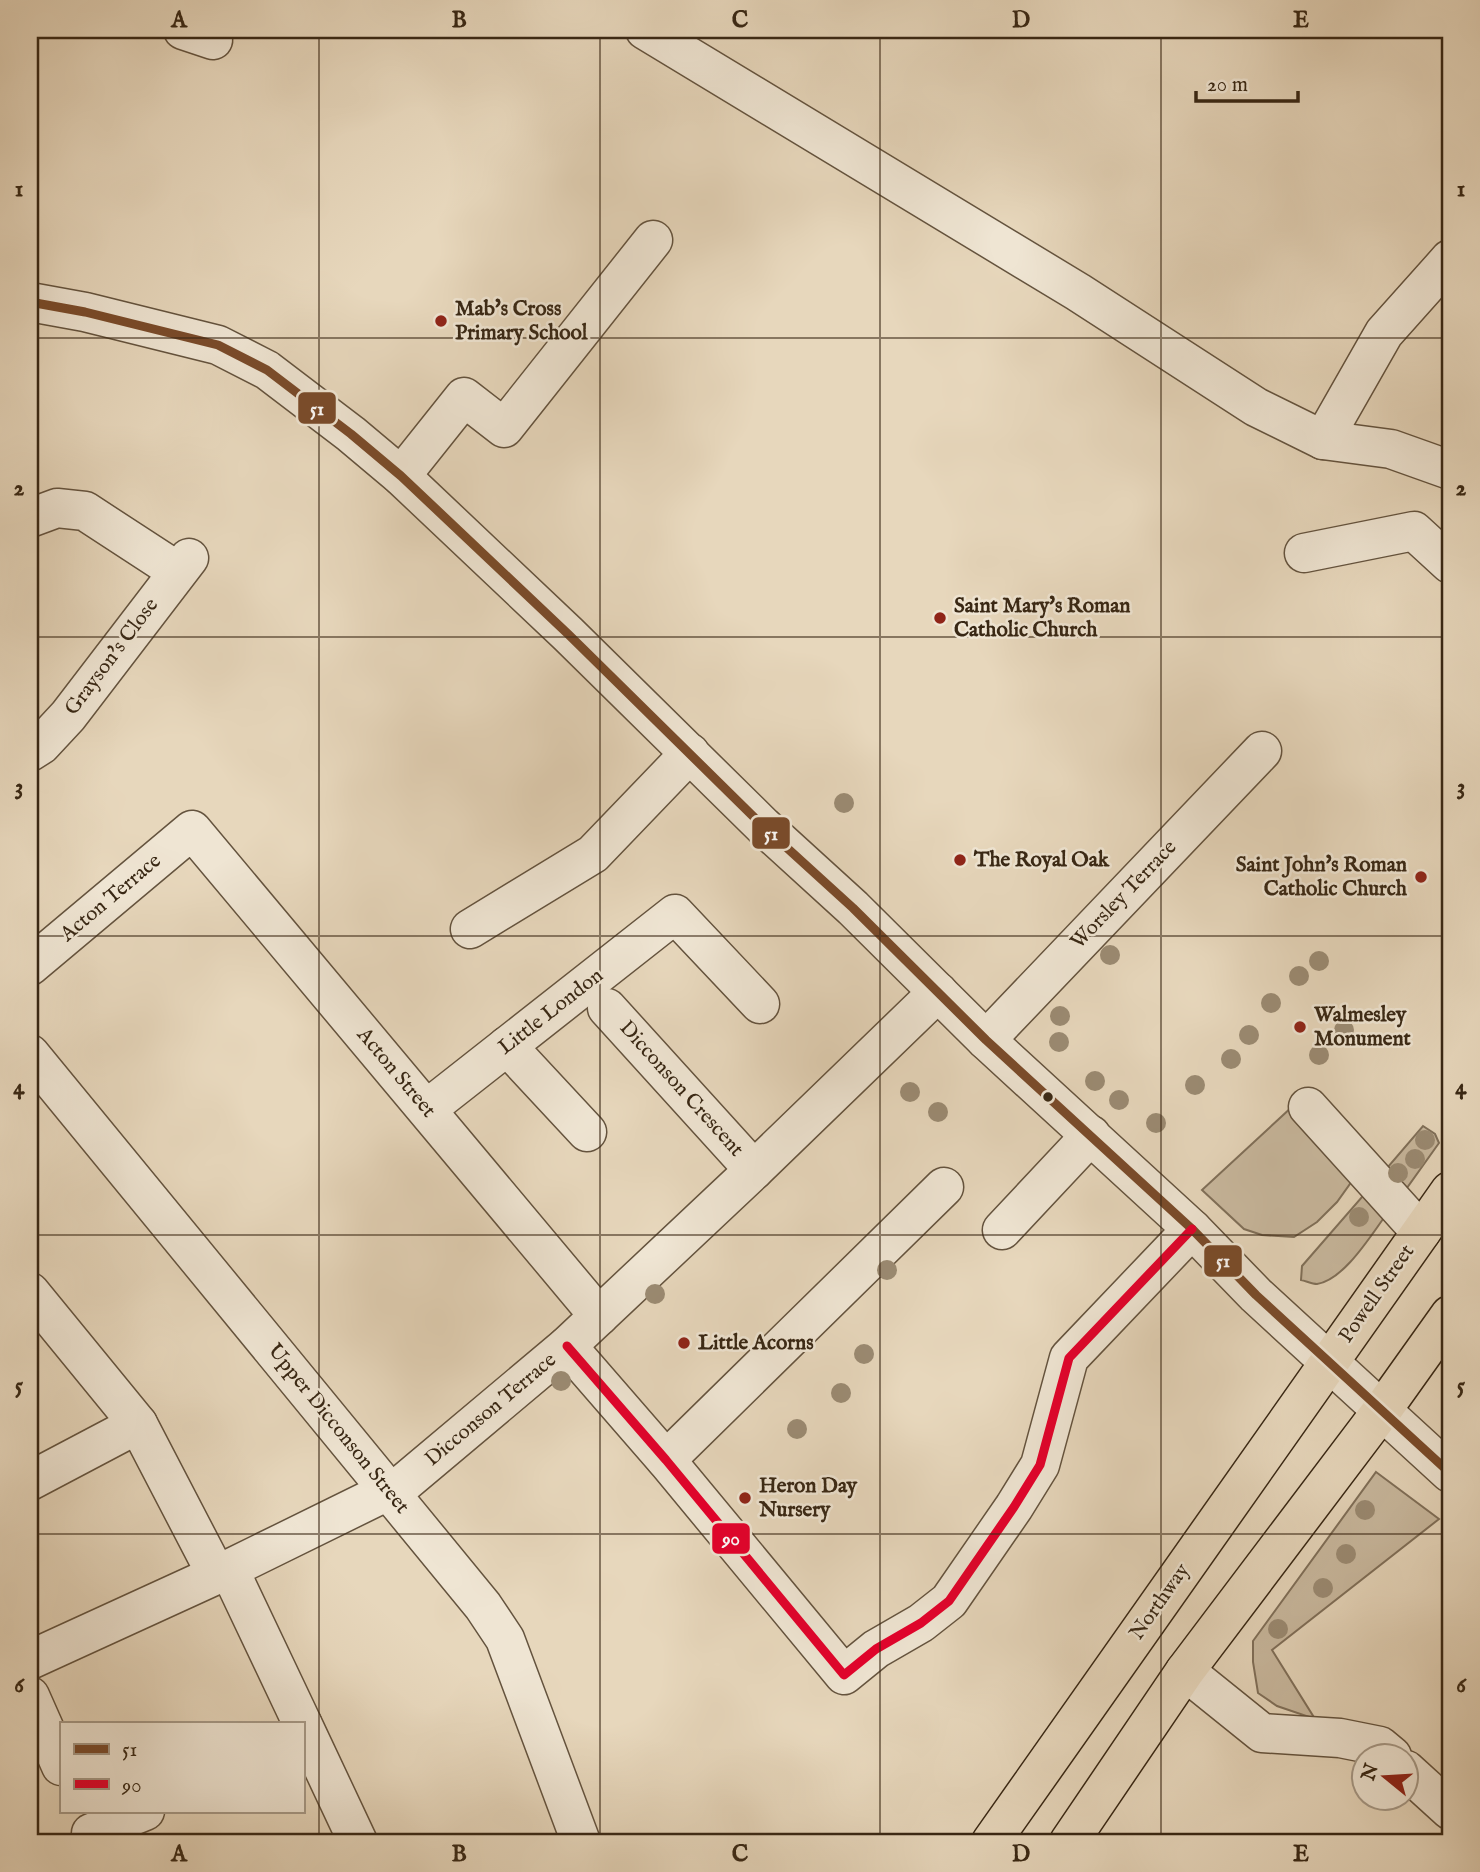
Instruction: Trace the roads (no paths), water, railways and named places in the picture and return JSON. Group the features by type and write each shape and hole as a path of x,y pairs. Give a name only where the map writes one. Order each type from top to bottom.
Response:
{"main road":[{"name":"Powell Street","path":"1330,1363 1450,1191"},
{"path":"1069,1842 1185,1671 1450,1315"},
{"name":"Northway","path":"991,1842 1330,1363"}],"street":[{"path":"645,30 1078,292 1256,407 1323,440 1391,449 1450,470"},
{"path":"401,476 464,397 504,428 653,240"},
{"path":"1323,440 1384,333 1450,259"},
{"path":"30,302 85,312 191,338 242,355 299,392 401,476 853,908 986,1040 1192,1230 1256,1295 1450,1473"},
{"name":"Grayson's Close","path":"30,518 57,508 85,511 183,565 68,716 41,745 30,752"},
{"path":"1304,552 1414,531 1450,564"},
{"name":"Worsley Terrace","path":"986,1040 1262,751"},
{"path":"470,929 593,854 690,753"},
{"name":"Acton Terrace","path":"30,966 192,830"},
{"name":"Acton Street","path":"192,830 599,1317"},
{"name":"Little London","path":"426,1109 675,914 760,1004"},
{"name":"Dicconson Terrace","path":"30,1660 223,1572 404,1482 599,1317 938,992"},
{"name":"Dicconson Crescent","path":"607,1008 754,1170"},
{"path":"508,1046 587,1132"},
{"name":"Upper Dicconson Street","path":"30,1055 484,1606 505,1639 581,1842"},
{"path":"1308,1107 1420,1232"},
{"path":"1002,1230 1091,1135"},
{"path":"666,1460 944,1187"},
{"path":"567,1346 666,1460 844,1675 949,1601 1040,1465 1069,1358 1192,1230"},
{"path":"30,1292 138,1424 223,1572 298,1722"},
{"path":"30,1481 138,1424"},
{"path":"1185,1671 1262,1733 1340,1738 1360,1742"},
{"path":"30,1696 60,1764"},
{"path":"304,1734 358,1842"},
{"path":"1420,1783 1450,1810"},
{"path":"89,1829 142,1812"}],"place":[{"name":"Mab's Cross Primary School","path":"441,321"},
{"name":"Saint Mary's Roman Catholic Church","path":"940,618"},
{"name":"The Royal Oak","path":"960,860"},
{"name":"Saint John's Roman Catholic Church","path":"1421,877"},
{"name":"Walmesley Monument","path":"1300,1027"},
{"name":"Little Acorns","path":"684,1343"},
{"name":"Heron Day Nursery","path":"745,1498"}]}
